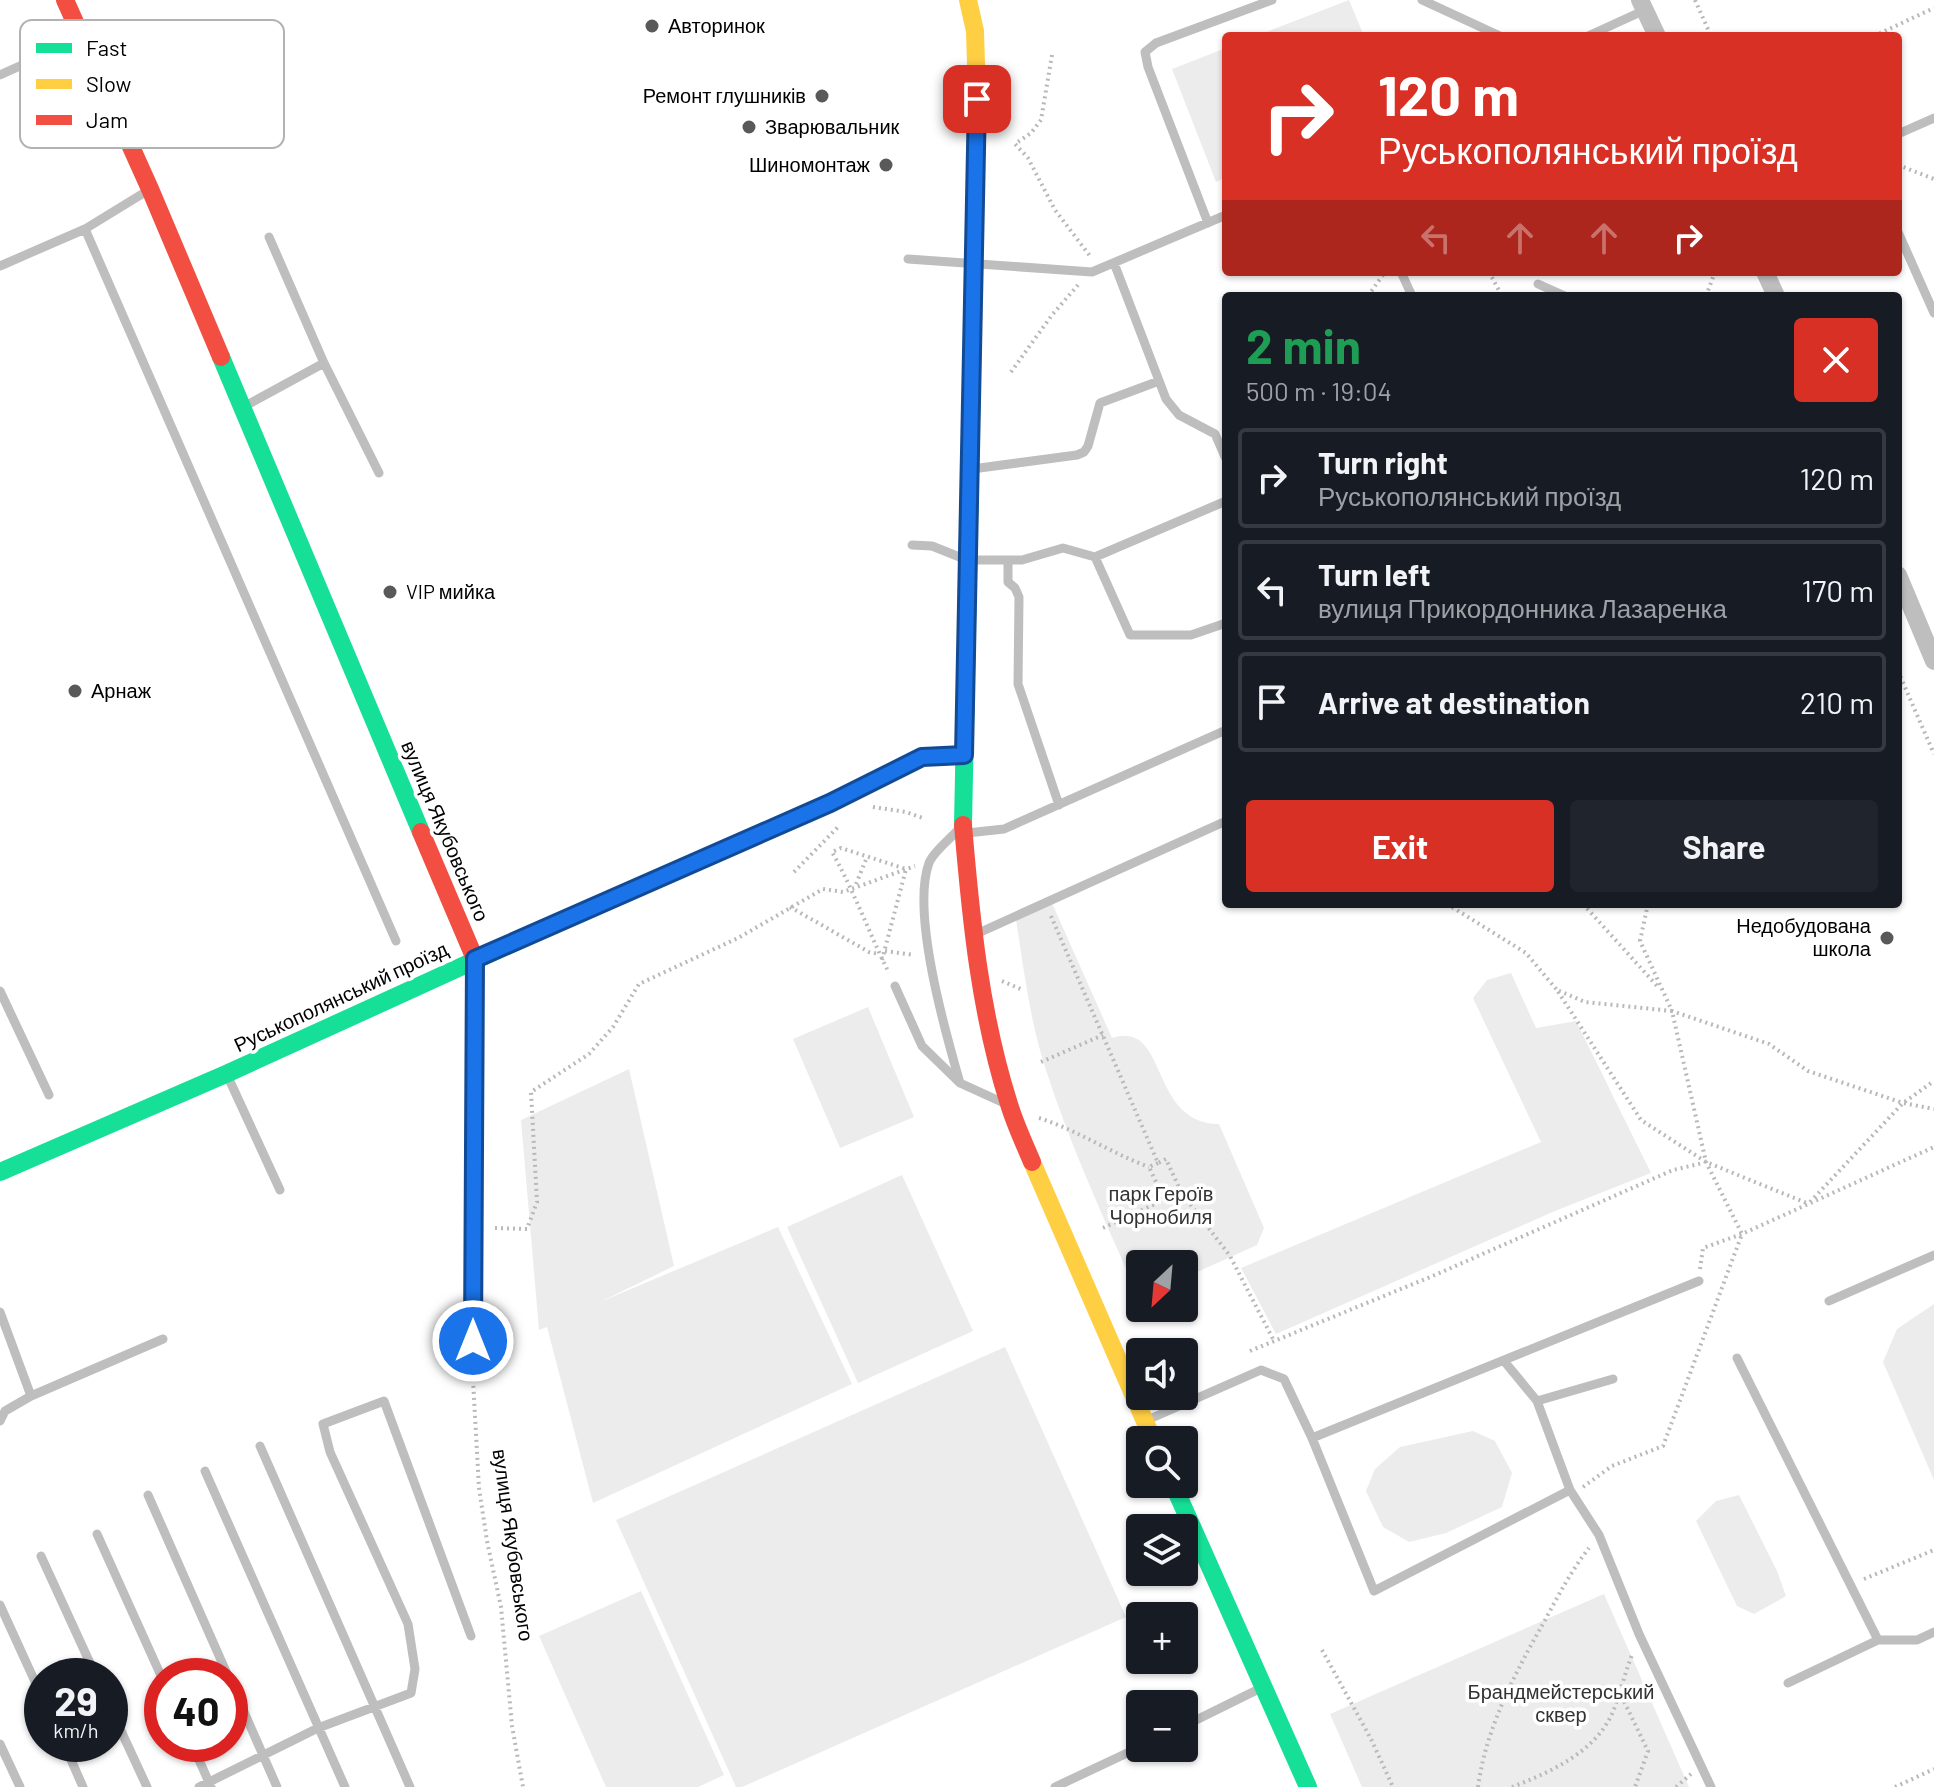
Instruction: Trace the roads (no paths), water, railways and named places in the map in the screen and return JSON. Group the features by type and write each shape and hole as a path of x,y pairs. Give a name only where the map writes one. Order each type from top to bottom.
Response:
{"street":[{"name":"вулиця Якубовського","path":"65,0 74,20"},
{"path":"968,0 975,31 976,60 963,828 972,936 984,1009 1009,1106 1062,1235 1147,1426"},
{"path":"1642,5 1655,32"},
{"name":"вулиця Якубовського","path":"132,148 475,959 473,1341"},
{"path":"1902,585 1934,661"},
{"name":"Руськополянський проїзд","path":"0,1172 830,803 922,757 964,755"},
{"path":"1179,1498 1308,1787"}],"lane":[{"path":"1208,223 1145,52 1156,43 1272,0"},
{"path":"1422,0 1491,32"},
{"path":"1595,32 1642,5"},
{"path":"0,75 20,66"},
{"path":"1902,132 1934,118"},
{"path":"0,266 85,229 150,189"},
{"path":"908,259 1084,272 1100,269 1222,217"},
{"path":"85,229 396,941"},
{"path":"269,237 324,363 379,473"},
{"path":"1902,241 1934,313"},
{"path":"1114,263 1171,408 1215,434 1222,450"},
{"path":"1538,284 1556,292"},
{"path":"242,408 324,363"},
{"path":"969,470 1084,452 1100,403 1159,381"},
{"path":"1215,434 1222,431"},
{"path":"912,545 932,546 967,560 1022,560 1063,548 1095,557 1222,503"},
{"path":"1095,557 1130,635 1191,635 1222,624"},
{"path":"1008,561 1008,582 1019,597 1018,684 1059,805"},
{"path":"960,1083 929,957 923,901 929,862 963,828 996,832 1222,732"},
{"path":"972,936 1222,823"},
{"path":"895,986 922,1046 960,1083 1009,1106"},
{"path":"0,991 49,1095"},
{"path":"226,1074 280,1190"},
{"path":"1829,1301 1934,1255"},
{"path":"1312,1438 1699,1281"},
{"path":"1,1318 31,1396"},
{"path":"0,1421 5,1411 31,1396 163,1339"},
{"path":"1737,1358 1878,1640"},
{"path":"1504,1361 1537,1401 1570,1490 1599,1535 1639,1634 1711,1787"},
{"path":"1145,1421 1261,1370 1284,1379 1312,1438 1374,1591 1570,1490"},
{"path":"1537,1401 1613,1379"},
{"path":"199,1787 210,1785 318,1728 411,1693 415,1669 408,1624 330,1452 323,1424 384,1401 471,1636"},
{"path":"260,1446 410,1787"},
{"path":"205,1471 345,1787"},
{"path":"148,1495 220,1658"},
{"path":"97,1534 153,1658"},
{"path":"41,1556 88,1658"},
{"path":"0,1605 24,1658"},
{"path":"1788,1683 1878,1640 1917,1640 1934,1632"},
{"path":"1198,1719 1263,1687"},
{"path":"248,1721 277,1787"},
{"path":"0,1744 20,1787"},
{"path":"128,1746 147,1787"},
{"path":"1055,1787 1126,1754"},
{"path":"72,1762 83,1787"},
{"path":"200,1762 210,1785"}],"place":[{"name":"Авторинок","path":"652,26"},
{"name":"Ремонт глушників","path":"822,96"},
{"name":"Зварювальник","path":"749,127"},
{"name":"Шиномонтаж","path":"886,165"},
{"name":"VIP мийка","path":"390,592"},
{"name":"Арнаж","path":"75,691"},
{"name":"Недобудована школа","path":"1887,938"}],"park label":[{"name":"парк Героїв Чорнобиля","path":"1161,1206"},
{"name":"Брандмейстерський сквер","path":"1561,1704"}]}
